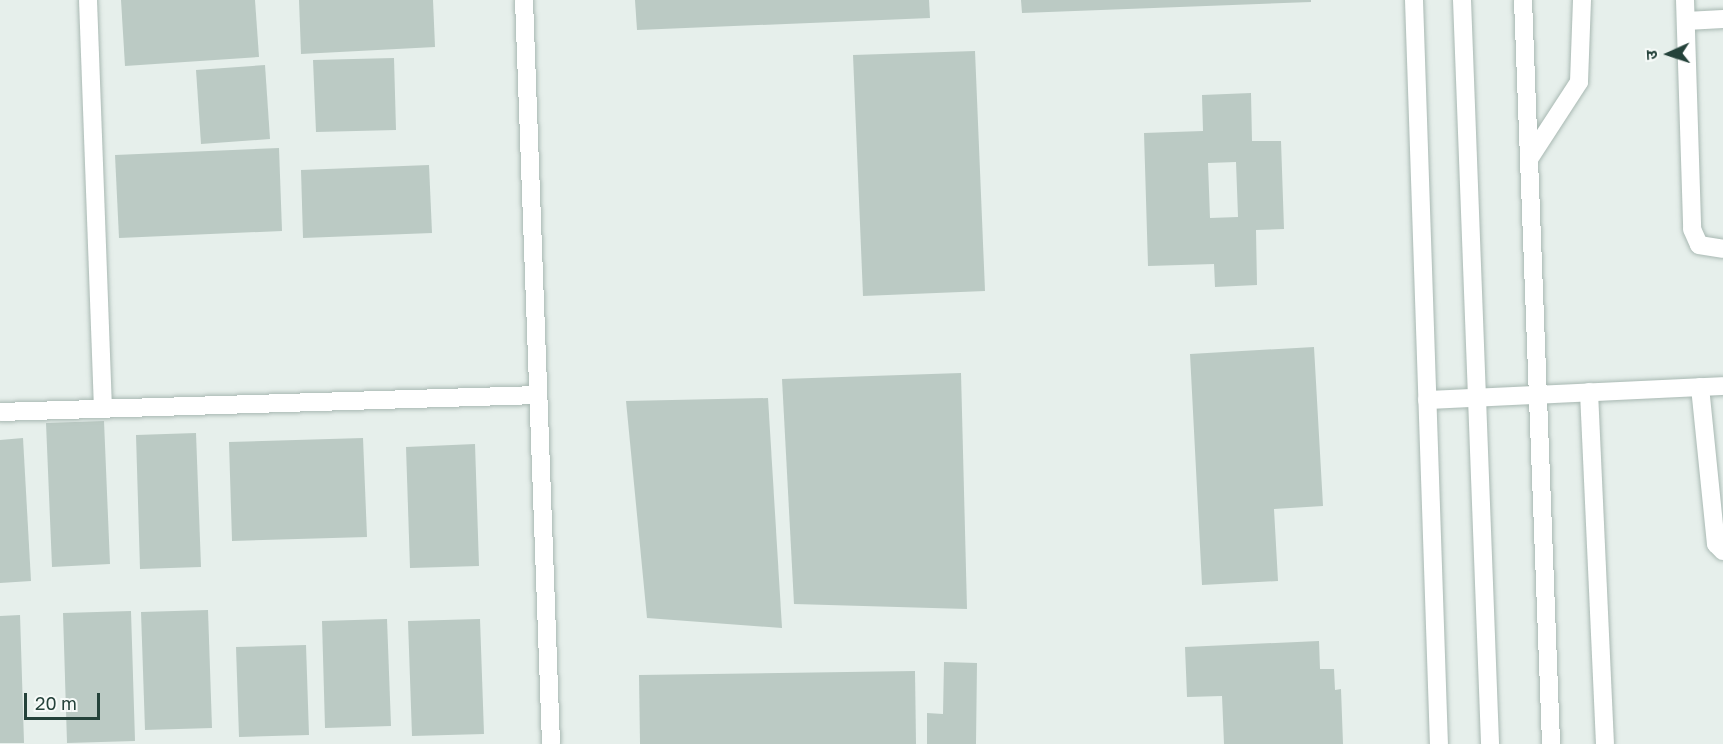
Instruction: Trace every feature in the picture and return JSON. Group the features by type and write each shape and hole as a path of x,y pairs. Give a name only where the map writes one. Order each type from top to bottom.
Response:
{"street":[{"path":"88,0 103,409"},
{"path":"524,0 551,744"},
{"path":"1414,0 1439,744"},
{"path":"1462,0 1490,744"},
{"path":"1523,0 1551,744"},
{"path":"1529,159 1579,82 1582,0"},
{"path":"1685,0 1692,229 1700,244 1723,249"},
{"path":"1686,21 1723,19"},
{"path":"1427,400 1723,386"},
{"path":"1700,387 1716,544 1723,551"},
{"path":"1589,392 1605,744"},
{"path":"0,412 538,395"}],"building":[{"path":"121,0 255,0 259,57 125,66"},
{"path":"299,0 433,0 435,47 301,54"},
{"path":"635,0 929,0 930,18 637,30"},
{"path":"1021,0 1311,0 1311,2 1022,13"},
{"path":"975,51 985,291 863,296 853,55"},
{"path":"394,58 396,130 316,132 313,60"},
{"path":"265,65 270,139 201,144 196,70"},
{"path":"1251,93 1252,141 1281,141 1284,229 1256,230 1257,285 1215,287 1214,264 1148,266 1144,133 1203,131 1202,95","holes":["1236,162 1238,217 1210,218 1208,163"]},
{"path":"279,148 282,231 119,238 115,155"},
{"path":"429,165 432,233 303,238 301,170"},
{"path":"1314,347 1323,506 1274,509 1278,581 1202,585 1190,354"},
{"path":"961,373 967,609 794,604 782,379"},
{"path":"768,398 782,628 647,618 626,401"},
{"path":"104,421 110,564 52,567 46,423"},
{"path":"196,433 201,567 140,569 136,435"},
{"path":"23,438 31,581 0,583 0,440"},
{"path":"363,438 367,537 232,541 229,442"},
{"path":"475,444 479,566 410,568 406,447"},
{"path":"208,610 212,728 145,730 141,612"},
{"path":"131,611 135,741 67,743 63,613"},
{"path":"20,615 24,743 0,743 0,616"},
{"path":"387,619 391,726 325,728 322,621"},
{"path":"480,619 484,734 412,736 408,621"},
{"path":"1319,641 1320,669 1334,669 1335,690 1341,689 1343,744 1224,744 1222,696 1187,697 1185,647"},
{"path":"306,645 309,735 239,737 236,647"},
{"path":"944,662 977,663 976,744 927,744 927,713 943,714"},
{"path":"915,671 916,744 640,744 639,675"}]}
